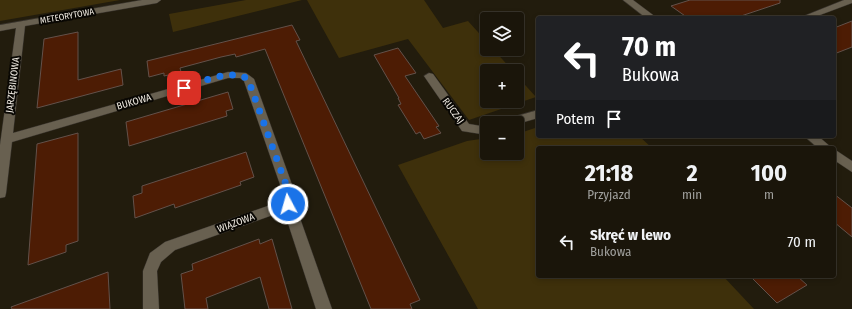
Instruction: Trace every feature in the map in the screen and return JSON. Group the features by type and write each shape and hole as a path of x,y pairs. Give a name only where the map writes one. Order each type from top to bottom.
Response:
{"street":[{"name":"METEORYTOWA","path":"0,28 157,0"},
{"path":"627,0 649,16"},
{"path":"809,16 852,0"},
{"name":"JARZĘBINOWA","path":"0,193 8,139 21,24"},
{"name":"BUKOWA","path":"8,139 228,75 242,75 248,79 267,130 289,193 288,204"},
{"name":"RUCZAJ","path":"429,76 466,128 480,130"},
{"path":"524,118 536,115"},
{"path":"813,138 823,146"},
{"path":"836,156 852,168"},
{"path":"288,204 324,309"},
{"name":"WIĄZOWA","path":"151,309 150,271 155,258 170,246 288,204"}],"shaded area":[{"path":"0,0 120,0 0,21"},
{"path":"246,0 302,0 173,32 169,14"},
{"path":"307,0 424,0 443,28 468,21 480,34 480,56 499,56 507,64 480,64 480,108 504,108 469,120 408,39 339,58"},
{"path":"524,84 536,97 524,101"},
{"path":"536,128 536,138 641,138 650,146 536,146 536,278 725,278 754,309 478,309 398,165 467,141 480,139 480,160 524,160 524,132"}],"building":[{"path":"690,0 780,0 780,3 741,16 685,16 671,6"},
{"path":"852,21 852,47 836,53 836,27"},
{"path":"292,25 300,40 296,41 420,300 410,304 412,309 371,309 265,49 236,57 235,54 221,57 180,68 181,72 164,76 164,73 149,77 147,61"},
{"path":"78,32 78,80 121,69 123,85 37,108 44,39"},
{"path":"398,48 416,73 405,76 439,126 436,127 441,133 424,139 420,132 416,134 398,105 401,104 399,98 374,55"},
{"path":"228,92 233,109 226,111 227,116 129,146 126,122"},
{"path":"78,133 78,241 66,245 66,252 28,265 37,144"},
{"path":"246,152 254,177 240,182 241,185 175,208 174,204 135,218 133,196 142,193 142,186"},
{"path":"836,196 852,208 852,237 836,224"},
{"path":"259,239 260,244 272,239 292,309 269,309 260,277 206,298 208,309 185,309 181,274 193,270 192,264"},
{"path":"108,272 110,309 12,309 11,307"},
{"path":"752,278 799,278 807,285 777,303"}],"route":[{"path":"184,88 228,75 242,75 248,79 289,193 288,204"}]}
